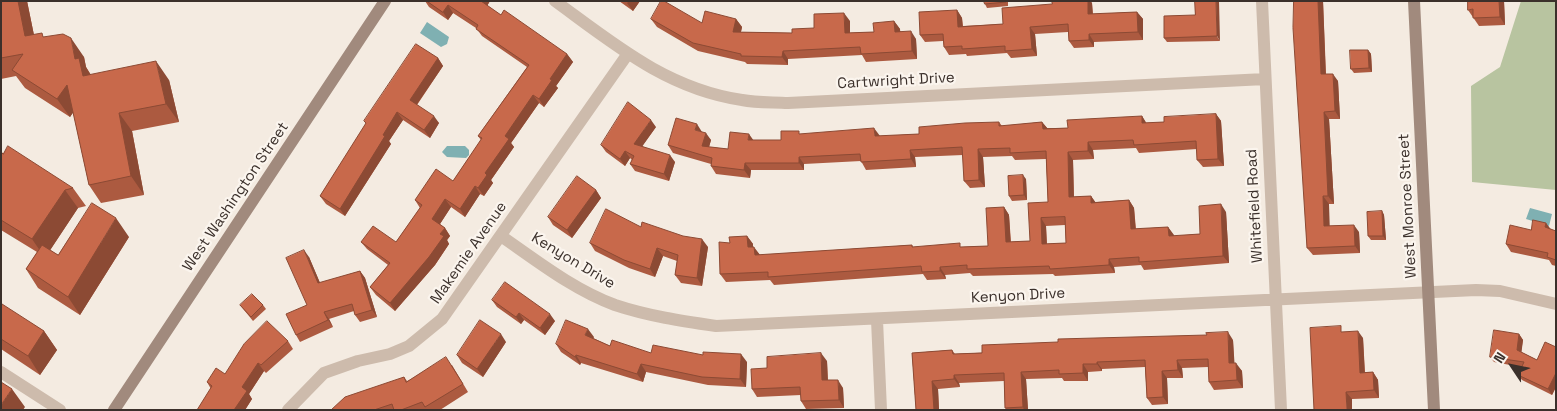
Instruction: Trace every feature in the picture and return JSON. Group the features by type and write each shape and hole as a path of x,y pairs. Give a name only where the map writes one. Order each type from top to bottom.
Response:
{"street":[{"name":"West Washington Street","path":"114,410 385,1"},
{"name":"Cartwright Drive","path":"555,1 628,55 652,70 685,85 742,101 788,103 1265,78"},
{"name":"Whitefield Road","path":"1262,1 1281,410"},
{"name":"West Monroe Street","path":"1414,1 1434,410"},
{"name":"Makemie Avenue","path":"288,410 324,373 358,360 390,354 409,346 442,319 628,55"},
{"name":"Kenyon Drive","path":"501,236 588,293 614,305 661,317 716,326 877,320 1428,292 1500,291 1532,296 1556,304"},
{"path":"877,320 881,410"},
{"path":"1,372 60,410"}],"green space":[{"path":"1521,1 1556,1 1556,190 1472,182 1471,86 1500,67"}],"water":[{"path":"427,22 449,37 447,44 441,47 420,33"},
{"path":"447,146 465,146 469,150 469,155 466,158 447,157 442,152"},
{"path":"1530,208 1552,214 1549,226 1526,219"}],"building":[{"path":"1,1 18,1 25,36 42,33 43,37 63,34 71,38 75,59 79,58 83,76 156,61 166,104 119,113 131,176 89,185 67,85 57,99 12,70 23,54 1,58"},
{"path":"427,1 481,1 501,15 504,10 567,54 539,99 533,95 505,136 509,139 485,173 487,175 478,188 475,186 460,209 445,199 432,219 445,228 440,234 444,236 390,303 370,287 390,263 361,242 373,226 396,242 422,205 415,200 436,169 453,181 482,138 478,136 529,65 476,29 478,25 448,5 443,12"},
{"path":"661,1 702,23 705,11 736,19 733,32 792,33 792,29 814,28 814,14 844,13 845,33 874,32 873,23 894,21 895,32 911,31 912,51 861,54 860,47 783,51 782,57 741,56 741,54 693,43 651,19"},
{"path":"984,1 1005,1 1006,2 985,4"},
{"path":"1052,1 1088,1 1088,14 1137,12 1138,32 1089,34 1089,40 1069,41 1068,24 1030,27 1032,49 1005,51 1005,46 962,49 962,46 944,47 943,34 920,35 919,12 957,10 958,27 1003,24 1002,8 1052,4"},
{"path":"1195,1 1216,1 1217,36 1164,38 1164,16 1195,15"},
{"path":"1294,1 1318,1 1321,74 1333,74 1335,111 1324,112 1328,196 1323,196 1324,226 1354,225 1355,246 1307,248 1293,28"},
{"path":"1468,1 1499,1 1500,17 1473,18 1473,9 1468,10"},
{"path":"416,44 438,58 410,100 434,116 424,130 397,112 383,135 385,136 340,209 320,196 366,123 364,121"},
{"path":"1350,50 1368,50 1369,68 1351,69"},
{"path":"628,102 651,120 634,144 670,155 664,174 630,164 634,156 625,151 620,159 601,145"},
{"path":"1216,114 1218,159 1197,160 1196,141 1134,145 1133,140 1088,142 1088,151 1068,152 1069,197 1091,196 1091,203 1129,200 1131,229 1168,227 1169,236 1200,234 1199,206 1221,204 1223,256 1139,262 1139,257 1109,259 1109,265 1050,269 1049,266 967,269 967,265 940,267 940,271 922,272 921,266 768,277 768,272 720,274 719,242 730,243 729,237 747,236 748,247 754,247 755,255 960,243 960,247 988,246 986,208 1004,207 1006,242 1030,241 1028,203 1048,202 1046,151 1010,153 1010,148 978,149 979,180 964,181 962,147 910,150 911,159 861,162 860,154 799,157 799,163 745,163 744,170 711,166 712,158 668,145 676,118 697,124 695,130 706,133 702,146 728,149 730,132 749,134 748,140 781,140 781,131 799,131 799,134 874,128 875,136 919,134 919,127 965,123 999,122 999,126 1042,122 1043,129 1068,128 1067,120 1142,116 1142,123 1164,122 1164,117","holes":["1065,217 1066,243 1042,244 1041,218"]},
{"path":"8,146 73,188 65,190 32,239 1,220 1,152 3,154"},
{"path":"1023,175 1024,195 1009,196 1008,176"},
{"path":"577,176 596,190 567,230 548,217"},
{"path":"92,203 116,218 68,297 26,269 42,245 58,255"},
{"path":"606,209 641,227 642,222 683,236 702,239 697,278 675,275 678,255 657,248 650,269 624,260 590,243"},
{"path":"1382,211 1383,236 1368,236 1367,212"},
{"path":"1533,220 1546,223 1545,227 1556,231 1556,260 1547,257 1548,253 1506,244 1510,225 1531,230"},
{"path":"304,250 318,283 360,271 372,310 355,315 352,304 324,312 328,320 296,335 286,314 307,305 286,258"},
{"path":"505,282 550,314 540,328 519,313 516,317 492,300"},
{"path":"252,294 263,305 251,317 240,305"},
{"path":"2,304 44,331 28,356 1,339"},
{"path":"480,320 501,334 477,369 457,355"},
{"path":"566,320 588,329 585,335 610,346 612,340 651,353 653,345 703,355 703,352 741,354 740,379 702,377 641,364 637,374 576,355 575,357 556,344"},
{"path":"267,321 288,341 261,365 258,363 242,387 247,391 234,410 197,410 212,386 207,382 216,368 225,374 244,344"},
{"path":"1341,326 1341,332 1358,331 1360,373 1373,372 1374,390 1346,392 1347,410 1314,410 1310,328"},
{"path":"1494,330 1519,334 1517,350 1537,360 1545,342 1556,347 1556,373 1548,389 1518,375 1524,362 1490,357"},
{"path":"1228,332 1229,363 1236,363 1237,380 1209,382 1208,359 1177,360 1178,370 1162,371 1163,397 1147,398 1145,360 1097,362 1097,364 1083,364 1083,373 1059,374 1059,370 1021,372 1023,407 1005,408 1004,373 954,375 954,379 932,381 934,410 916,410 912,353 952,350 953,354 982,353 982,345 1058,342 1058,339 1207,335 1206,333"},
{"path":"821,353 822,380 838,380 839,400 801,401 800,387 752,389 751,369 767,368 767,357"},
{"path":"446,357 463,384 425,407 422,402 401,410 394,410 392,404 374,410 331,410 345,397 404,377 406,382"},
{"path":"1,382 12,389 1,405"}]}
